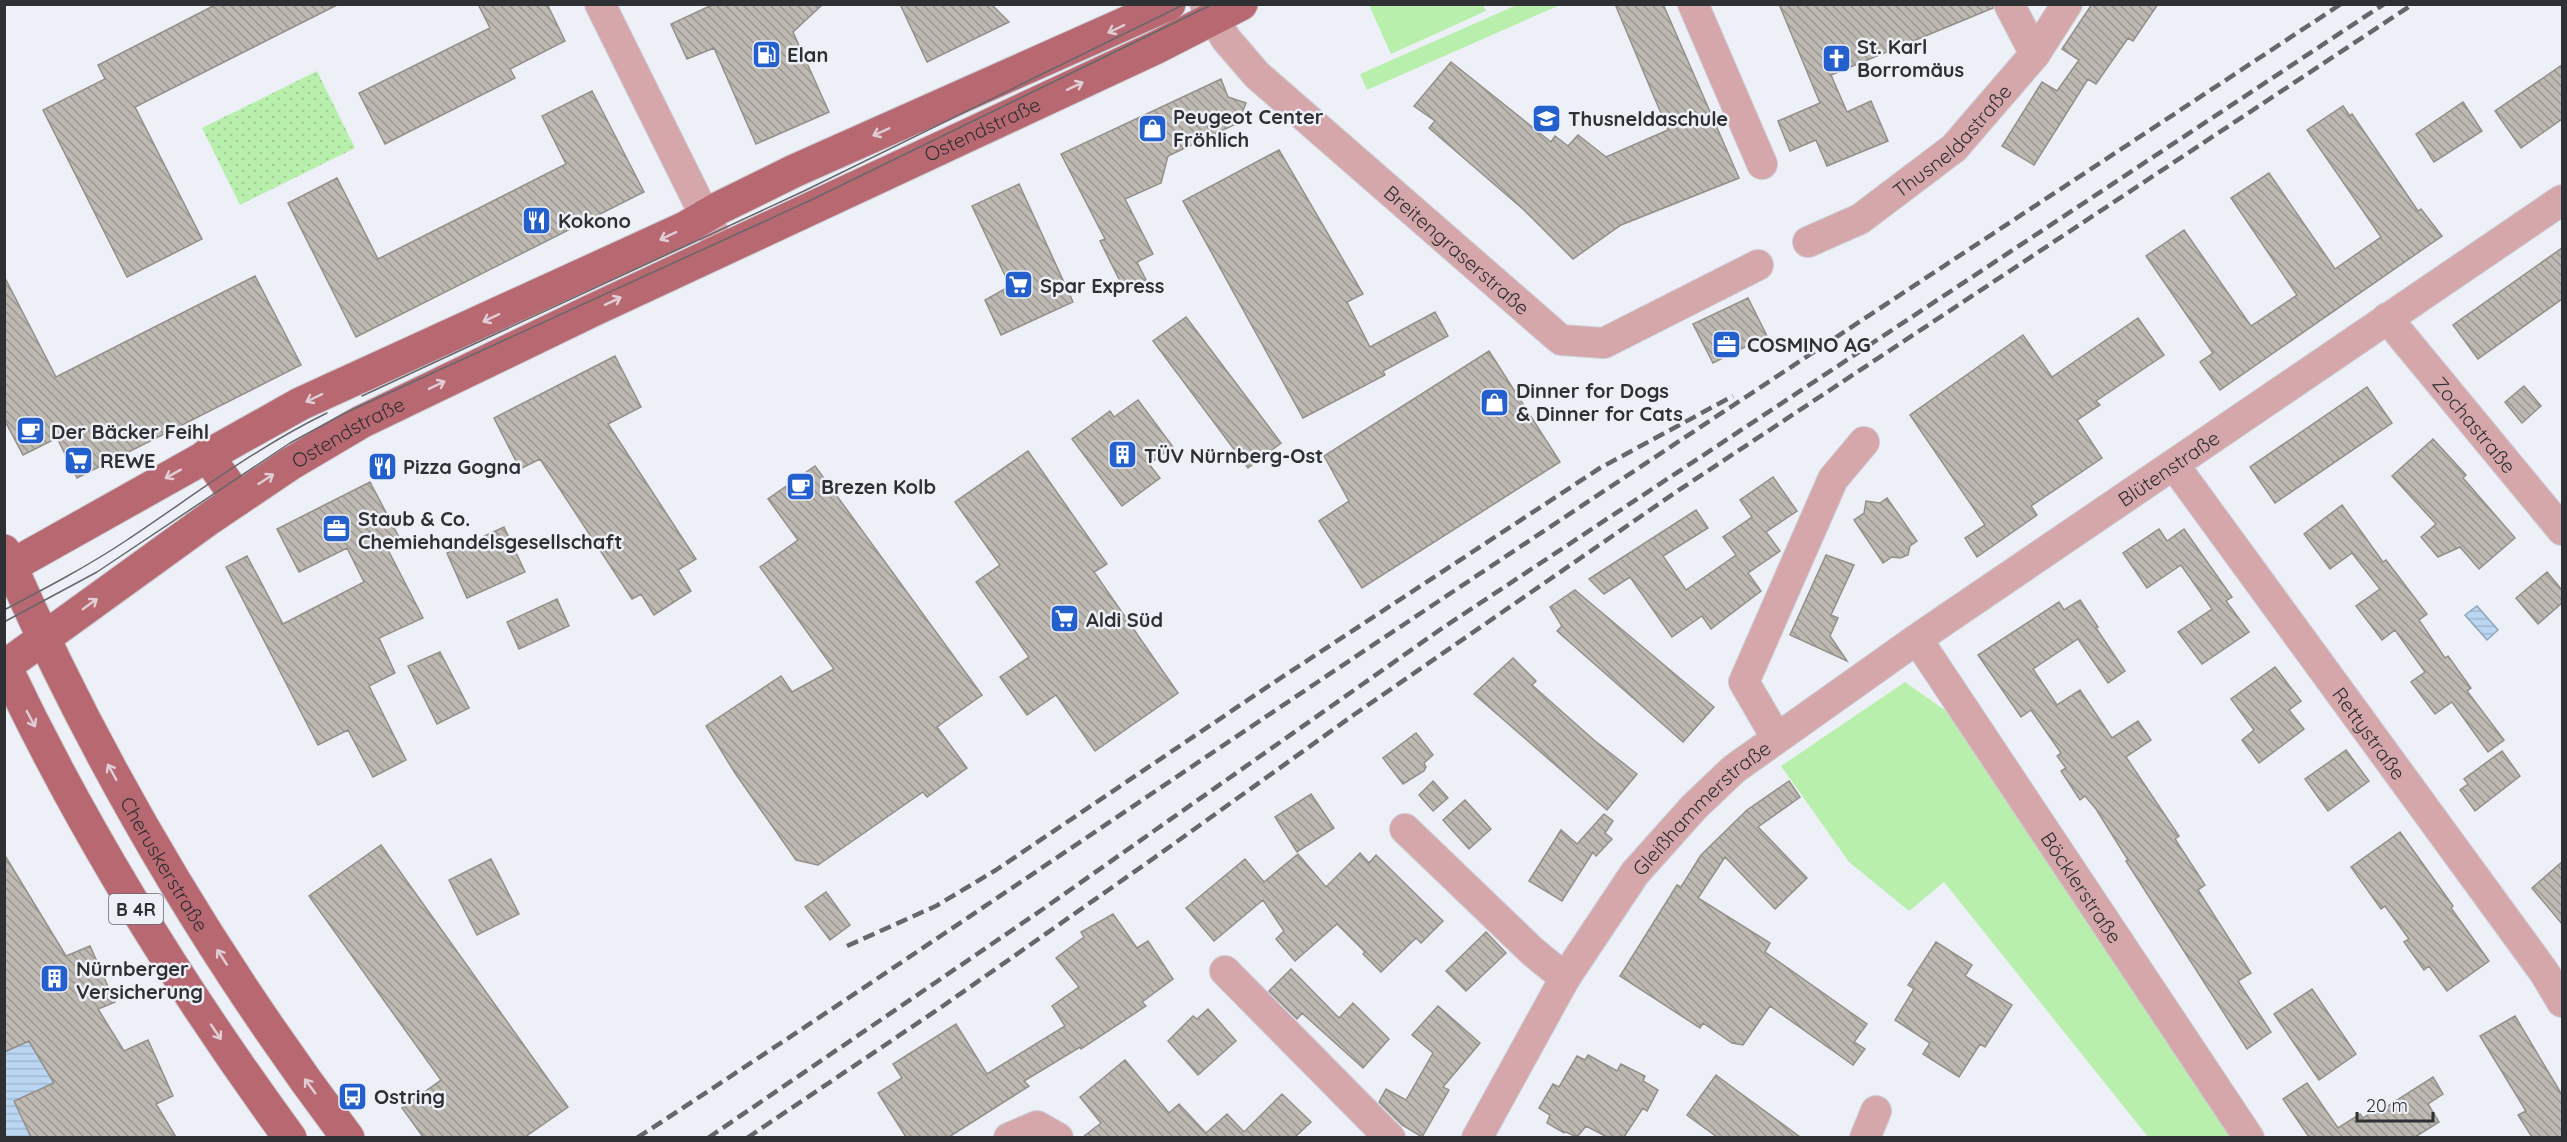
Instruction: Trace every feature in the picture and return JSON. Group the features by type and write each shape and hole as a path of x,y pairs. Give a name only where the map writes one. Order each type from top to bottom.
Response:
{"main road":[{"name":"Ostendstraße","path":"7,562 341,384 622,258 794,171 1169,4"},
{"name":"Ostendstraße","path":"5,666 238,499 290,464 380,413 1220,9"},
{"path":"207,455 238,499"},
{"name":"B 4R","path":"7,562 43,639"},
{"name":"Cheruskerstraße","path":"43,639 105,759 175,884 271,1031 348,1137"},
{"name":"B 4R","path":"5,666 72,798 134,905 193,998 290,1137"}],"street":[{"path":"600,4 722,250"},
{"path":"1693,4 1762,164"},
{"path":"2009,4 2035,54"},
{"name":"Thusneldastraße","path":"1808,242 1860,219 1954,148 2035,54 2067,4"},
{"name":"Breitengraserstraße","path":"1220,9 1237,54 1295,110 1561,340 1604,343 1758,265"},
{"name":"Blütenstraße","path":"1776,737 2562,200"},
{"name":"Zochastraße","path":"2387,318 2562,530"},
{"name":"Gleißhammerstraße","path":"1478,1137 1565,978 1635,873 1694,807 1734,769 1776,737 1744,682 1833,479 1864,442"},
{"name":"Rettystraße","path":"2174,465 2553,964 2562,1002"},
{"name":"Böcklerstraße","path":"1917,639 2249,1137"},
{"path":"1405,829 1533,952 1565,978"},
{"path":"1225,971 1390,1137"},
{"path":"1009,1137 1037,1126 1058,1137"}],"green space":[{"path":"1519,4 1560,5 1367,90 1360,74"},
{"path":"1369,5 1483,5 1486,11 1391,54"},
{"path":"317,71 355,148 240,205 202,128"},
{"path":"1905,682 1949,713 2233,1137 2148,1137 1944,882 1909,911 1849,862 1781,766"}],"water":[{"path":"2477,606 2498,630 2487,640 2465,615"},
{"path":"29,1041 54,1083 15,1101 31,1137 5,1137 4,1052"}],"building":[{"path":"217,4 339,4 135,107 202,239 127,277 43,110 105,79 98,65"},
{"path":"478,4 547,4 565,41 510,69 515,78 385,144 359,93 490,28"},
{"path":"714,4 823,4 793,32 829,112 756,144 714,48 687,59 671,24"},
{"path":"900,4 991,4 1009,22 927,62"},
{"path":"1615,4 1663,4 1739,178 1621,225 1573,259 1524,210 1429,128 1435,121 1414,106 1451,62 1551,142 1555,136 1568,146 1578,135 1606,157 1668,130"},
{"name":"St. Karl Borromäus","path":"1779,4 1992,4 1993,8 1831,75 1847,112 1871,101 1888,141 1827,166 1816,140 1790,151 1778,121 1820,103"},
{"path":"2092,4 2158,4 2133,41 2128,38 2096,84 2088,79 2034,165 2002,146 2042,82 2057,91 2079,60 2062,49"},
{"path":"2562,65 2562,119 2521,148 2495,111"},
{"path":"1221,79 1228,97 1246,103 1238,123 1168,156 1161,183 1125,199 1153,254 1137,262 1146,280 1125,291 1100,241 1105,239 1061,154"},
{"path":"592,91 644,192 356,337 288,203 337,178 378,259 566,164 542,116"},
{"path":"2463,102 2482,131 2434,162 2416,134"},
{"path":"2343,106 2350,116 2352,114 2418,211 2421,209 2442,236 2220,390 2200,362 2213,353 2146,256 2184,230 2251,326 2297,295 2231,198 2269,173 2335,269 2381,237 2307,130"},
{"path":"1279,150 1363,294 1347,302 1370,347 1435,312 1448,336 1383,371 1385,375 1303,418 1183,201"},
{"path":"1019,184 1073,302 1001,335 985,300 1010,286 972,206"},
{"path":"2562,248 2562,299 2478,359 2453,325"},
{"path":"4,276 56,377 255,276 301,365 77,478 57,438 23,455 4,419"},
{"path":"1748,298 1767,336 1713,363 1693,324"},
{"path":"1186,317 1281,443 1248,468 1153,341"},
{"path":"2138,318 2164,355 2096,401 2100,405 2077,420 2102,458 2031,506 2037,515 1977,557 1965,538 1985,525 1910,415 2023,335 2052,377"},
{"path":"1489,351 1560,462 1362,588 1319,521 1349,501 1324,456"},
{"path":"615,356 641,407 608,424 696,559 678,570 691,591 654,615 641,594 632,599 540,459 520,469 494,418"},
{"path":"2524,386 2541,406 2522,423 2505,402"},
{"path":"2367,387 2392,423 2275,503 2250,467"},
{"name":"TÜV Nürnberg-Ost","path":"1138,400 1173,447 1149,464 1160,478 1122,506 1072,439 1110,411 1114,417"},
{"path":"2433,439 2466,475 2463,478 2515,538 2479,569 2460,547 2438,557 2421,537 2436,524 2392,476"},
{"name":"Aldi Süd","path":"1028,451 1107,564 1094,572 1178,693 1095,751 1056,695 1027,715 1000,677 1029,657 976,582 1000,565 955,502"},
{"path":"815,466 982,695 937,727 967,768 927,797 923,792 818,865 796,860 735,773 706,726 781,676 792,692 834,669 760,567 798,540 768,499"},
{"path":"1773,477 1797,511 1766,532 1780,551 1748,573 1761,591 1711,629 1702,616 1672,637 1630,577 1604,594 1589,579 1696,510 1708,528 1663,556 1686,590 1736,555 1723,537 1752,517 1740,500"},
{"path":"370,482 400,539 386,546 423,618 379,638 395,673 369,686 406,760 373,777 348,730 318,745 226,567 247,556 283,624 364,582 347,548 299,572 277,529"},
{"path":"1887,498 1917,541 1910,546 1908,555 1900,558 1892,557 1883,563 1854,520 1864,513 1866,501 1880,503"},
{"path":"2342,505 2383,562 2386,560 2427,614 2419,620 2445,658 2448,656 2471,688 2467,691 2504,740 2488,752 2452,702 2435,714 2411,682 2425,672 2395,630 2382,640 2356,606 2380,589 2352,553 2330,569 2304,534"},
{"path":"504,527 525,572 467,598 447,553"},
{"path":"2159,529 2167,541 2184,529 2232,597 2226,601 2249,632 2202,664 2178,632 2212,609 2181,565 2147,588 2123,553"},
{"path":"1826,555 1854,565 1831,615 1838,618 1830,636 1847,661 1790,635"},
{"path":"2547,572 2562,590 2562,603 2538,624 2516,598"},
{"path":"1575,590 1714,707 1683,742 1557,631 1562,626 1550,607"},
{"path":"557,599 569,626 519,649 507,622"},
{"path":"2080,600 2125,671 2108,683 2078,639 2033,669 2057,705 2080,690 2112,738 2138,721 2151,740 2126,757 2179,836 2175,839 2205,885 2198,890 2251,973 2238,981 2271,1032 2247,1049 2126,861 2128,860 2096,809 2085,796 2080,800 2061,771 2066,768 2057,756 2061,753 2031,710 2021,717 1978,655 2059,602 2064,610"},
{"path":"440,652 469,708 437,724 408,666"},
{"path":"1513,658 1536,681 1532,685 1595,741 1637,774 1607,810 1474,694"},
{"path":"2275,667 2301,701 2289,710 2304,729 2259,763 2242,740 2254,730 2231,699"},
{"path":"1416,733 1433,755 1424,763 1426,767 1424,771 1403,784 1383,758"},
{"path":"2346,750 2369,781 2328,811 2305,779"},
{"path":"2502,751 2520,776 2475,811 2460,790 2468,784 2464,779"},
{"path":"1433,781 1448,798 1433,811 1419,795"},
{"path":"1789,781 1800,797 1758,827 1807,878 1775,909 1725,857 1698,898 1770,943 1765,952 1867,1024 1854,1042 1865,1049 1853,1065 1770,1006 1743,1045 1732,1043 1703,1023 1700,1028 1620,976 1677,885 1681,887 1701,855 1747,810"},
{"path":"1311,794 1334,828 1297,852 1275,817"},
{"path":"1465,800 1491,829 1469,849 1443,820"},
{"path":"1604,814 1613,821 1605,833 1612,839 1596,856 1593,852 1562,901 1529,881 1561,830 1577,844"},
{"path":"2400,832 2489,961 2447,991 2429,966 2424,970 2404,942 2409,939 2385,906 2381,909 2351,867"},
{"path":"381,845 568,1107 525,1137 423,1137 402,1108 441,1080 309,896"},
{"path":"1360,853 1369,863 1376,855 1443,921 1421,943 1416,938 1381,972 1337,924 1295,961 1276,939 1284,931 1263,900 1214,941 1186,908 1245,859 1264,882 1298,854 1326,887"},
{"name":"Nürnberger Versicherung","path":"4,854 66,956 90,946 115,1002 98,1009 124,1051 148,1040 173,1096 156,1104 176,1137 31,1137 14,1101 54,1083 29,1041 4,1052"},
{"path":"491,859 519,914 477,935 449,880"},
{"path":"2562,862 2562,924 2532,888"},
{"path":"826,892 850,925 830,940 805,907"},
{"path":"1113,914 1137,948 1148,941 1173,979 1142,1002 1146,1006 1081,1049 1080,1047 1024,1081 1029,1086 949,1137 906,1137 878,1093 902,1078 893,1064 956,1024 987,1074 1065,1026 1052,1006 1079,987 1056,958 1084,937 1081,932"},
{"path":"1486,932 1506,953 1466,991 1446,971"},
{"path":"1936,942 1972,965 1965,976 2012,1005 1985,1047 1980,1044 1959,1077 1923,1054 1930,1043 1895,1020 1914,989 1908,985"},
{"path":"1291,969 1339,1018 1353,1003 1389,1039 1363,1068 1302,1013 1297,1019 1269,991"},
{"path":"2312,989 2356,1054 2319,1080 2274,1014"},
{"path":"1438,1006 1480,1043 1443,1087 1449,1090 1422,1137 1402,1125 1379,1102 1386,1089 1406,1100 1433,1053 1412,1035"},
{"path":"1208,1009 1236,1041 1198,1075 1168,1041 1193,1016 1197,1019"},
{"path":"2515,1016 2562,1095 2562,1137 2532,1137 2518,1115 2526,1111 2480,1036"},
{"path":"1588,1055 1617,1071 1621,1064 1645,1076 1643,1081 1658,1090 1647,1111 1643,1108 1624,1137 1607,1137 1586,1126 1577,1137 1564,1133 1547,1123 1550,1115 1539,1108 1553,1084 1559,1087 1577,1056 1585,1060"},
{"path":"1125,1060 1169,1113 1179,1104 1206,1133 1227,1114 1244,1132 1282,1094 1311,1122 1295,1137 1083,1137 1101,1123 1080,1097"},
{"path":"1716,1075 1800,1137 1717,1137 1687,1115"},
{"path":"2433,1077 2443,1094 2428,1104 2439,1122 2415,1137 2309,1137 2283,1099 2307,1083 2338,1128 2360,1114 2363,1118 2375,1110 2377,1113"}],"tram line":[{"path":"362,396 804,191 1185,4"},
{"path":"4,622 97,572 290,443 345,413 809,201 1213,4"},
{"path":"4,610 97,559 249,457 327,413"}],"railway":[{"path":"637,1138 1523,545 2341,4"},
{"path":"708,1138 1043,909 1441,629 2384,4"},
{"path":"747,1138 940,1008 1355,714 1676,492 2413,4"},
{"path":"847,946 936,906 996,870 1270,685 1600,468 1733,396"}],"place":[{"name":"Elan","path":"766,54"},
{"name":"St. Karl Borromäus","path":"1836,58"},
{"name":"Thusneldaschule","path":"1547,118"},
{"name":"Peugeot Center Fröhlich","path":"1152,128"},
{"name":"Kokono","path":"537,220"},
{"name":"Spar Express","path":"1019,285"},
{"name":"COSMINO AG","path":"1726,344"},
{"name":"Dinner for Dogs & Dinner for Cats","path":"1495,402"},
{"name":"Der Bäcker Feihl","path":"30,431"},
{"name":"TÜV Nürnberg-Ost","path":"1123,455"},
{"name":"REWE","path":"79,460"},
{"name":"Pizza Gogna","path":"382,466"},
{"name":"Brezen Kolb","path":"800,486"},
{"name":"Staub & Co. Chemiehandelsgesellschaft","path":"337,529"},
{"name":"Aldi Süd","path":"1065,619"},
{"name":"Nürnberger Versicherung","path":"55,979"},
{"name":"Ostring","path":"353,1096"}]}
